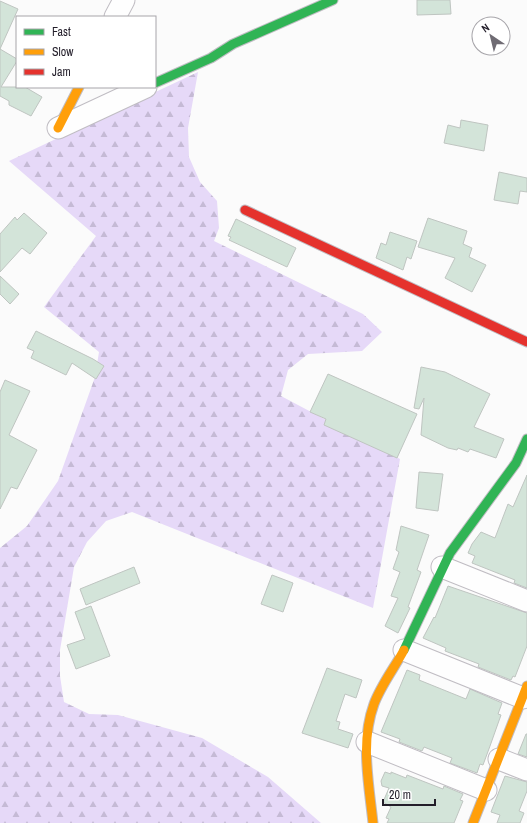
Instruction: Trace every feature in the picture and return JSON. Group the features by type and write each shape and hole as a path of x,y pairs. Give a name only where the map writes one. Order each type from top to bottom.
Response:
{"street":[{"path":"116,16 124,0"},
{"path":"156,83 211,58 233,44 333,0"},
{"path":"58,128 78,88"},
{"path":"58,128 144,88"},
{"path":"245,210 527,342"},
{"path":"373,823 367,732 374,703 404,650 442,567 450,553 516,463 527,439"},
{"path":"442,567 527,601"},
{"path":"404,650 525,692 473,823"},
{"path":"367,742 486,790"},
{"path":"499,759 527,770"}],"green space":[{"path":"198,72 188,128 189,157 200,182 217,201 219,228 214,241 363,314 382,332 362,351 308,354 288,370 281,396 400,459 373,608 132,512 106,521 87,542 74,567 60,650 60,676 64,702 89,714 118,715 202,738 268,777 321,823 0,823 0,548 27,526 58,481 95,377 99,352 44,307 96,236 9,161"}],"building":[{"path":"417,0 450,0 451,14 417,15"},
{"path":"0,1 18,9 0,49"},
{"path":"0,49 16,58 16,63 1,87 27,88 42,97 31,116 9,105 9,101 0,96"},
{"path":"461,120 488,125 484,151 444,143 448,125 460,128"},
{"path":"499,172 527,178 527,192 520,191 518,204 494,200"},
{"path":"24,213 47,233 30,254 22,248 0,272 0,234 15,217 17,220"},
{"path":"428,218 467,231 463,244 472,248 469,257 486,265 472,292 445,278 455,258 418,247"},
{"path":"236,219 296,248 287,267 229,240 231,237 228,236"},
{"path":"390,232 417,241 411,259 407,257 403,270 376,258 381,243 386,245"},
{"path":"0,276 19,294 10,304 0,294"},
{"path":"36,331 104,366 96,379 72,363 66,375 31,358 34,351 27,348"},
{"path":"421,367 445,372 490,394 474,427 504,439 496,458 470,449 468,452 458,448 457,450 448,448 421,435 424,398 419,409 414,408"},
{"path":"328,374 417,414 397,458 324,425 326,419 310,412"},
{"path":"5,380 30,391 9,435 37,450 17,489 11,487 0,509 0,392"},
{"path":"419,472 443,474 438,511 416,508"},
{"path":"527,475 527,588 514,583 515,580 472,563 475,556 468,553 472,544 481,532 495,538 508,504 513,507"},
{"path":"401,526 429,535 417,570 421,572 408,607 410,608 398,633 385,626 398,598 391,596 400,572 393,569 399,552 396,550"},
{"path":"134,567 140,583 86,605 80,589"},
{"path":"272,575 293,583 283,612 261,604"},
{"path":"448,586 527,613 527,646 515,677 513,676 511,680 478,667 479,664 445,651 446,648 423,638 434,617 435,618"},
{"path":"91,606 110,656 76,669 67,645 85,639 75,612"},
{"path":"327,668 362,680 356,698 345,694 336,721 340,722 338,729 353,734 348,748 302,733"},
{"path":"407,670 420,675 419,680 466,699 470,689 502,703 498,714 501,715 490,746 483,765 480,764 477,773 450,763 452,758 424,747 422,751 399,742 400,739 381,732"},
{"path":"527,734 527,757 518,754"},
{"path":"385,772 391,774 391,772 406,778 407,775 443,789 444,786 463,794 460,800 463,801 454,823 387,823 389,819 386,818 391,807 383,802 389,788 382,786 381,781"},
{"path":"505,776 527,782 527,791 519,811 524,813 520,823 497,823 500,815 491,812"}],"traffic: fast":[{"path":"156,83 211,58 233,44 333,0"},
{"path":"404,650 450,553 516,463 527,439"}],"traffic: slow":[{"path":"58,128 78,88"},
{"path":"373,823 368,778 366,748 367,733 374,704 380,690 404,650"},
{"path":"473,823 527,686"}],"traffic: jam":[{"path":"245,210 527,342"}]}
